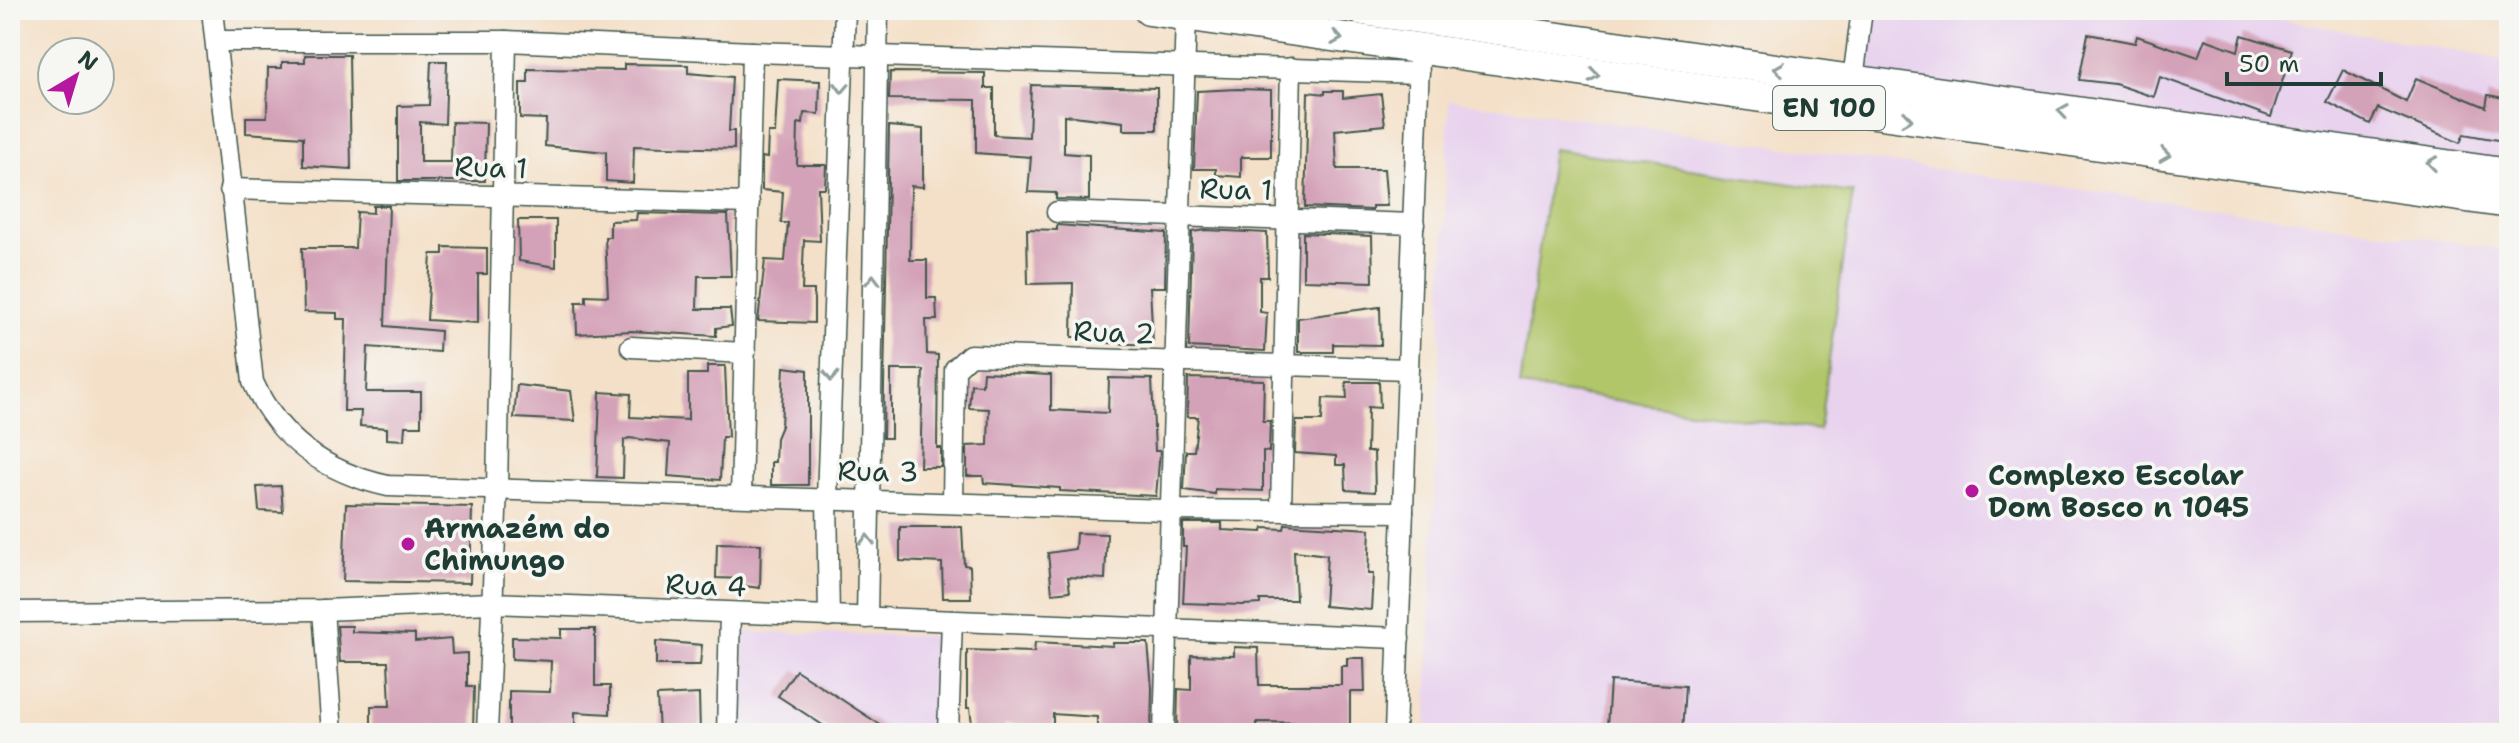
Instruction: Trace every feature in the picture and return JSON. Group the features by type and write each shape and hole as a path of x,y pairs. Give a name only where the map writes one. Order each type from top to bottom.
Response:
{"main road":[{"name":"EN 100","path":"1149,10 1419,62 2509,203"},
{"name":"EN 100","path":"1363,10 2509,174"}],"street":[{"path":"212,10 230,189"},
{"path":"829,617 827,498 845,10"},
{"path":"867,618 878,10"},
{"path":"1853,79 1862,10"},
{"path":"1164,733 1177,216 1186,15"},
{"path":"217,41 506,41 752,52 1291,68 1419,62 1395,733"},
{"path":"487,733 497,488 506,41"},
{"path":"741,496 752,52"},
{"path":"1281,510 1291,68"},
{"name":"Rua 1","path":"230,189 749,203"},
{"name":"Rua 3","path":"230,189 253,382 267,412 303,448 351,478 388,486 868,498 1169,510 1403,512"},
{"name":"Rua 1","path":"1057,212 1414,224"},
{"path":"631,347 745,353"},
{"name":"Rua 2","path":"953,501 952,390 955,369 970,355 1408,369"},
{"name":"Rua 4","path":"10,612 323,610 491,603 1399,638"},
{"path":"323,610 332,733"},
{"path":"727,733 730,614"},
{"path":"948,733 952,621"}],"shaded area":[{"path":"1862,10 2233,10 2509,61 2509,174 1853,79"},
{"name":"Complexo Escolar Dom Bosco n 1045","path":"1449,100 2509,250 2509,733 1426,733"},
{"path":"743,632 934,636 931,733 741,733"}],"green space":[{"path":"1553,149 1853,193 1819,430 1520,386"}],"building":[{"path":"2088,34 2135,43 2137,36 2198,57 2205,39 2238,51 2242,35 2292,50 2271,117 2160,77 2154,97 2115,84 2079,80"},
{"path":"305,55 349,55 351,169 303,166 303,137 246,133 246,117 267,117 268,68 282,68 282,62 305,62"},
{"path":"431,61 447,61 445,124 420,122 420,162 451,162 452,122 486,123 485,181 398,181 398,106 429,105"},
{"path":"624,64 688,65 688,73 732,77 729,131 734,131 734,149 634,146 633,183 606,181 606,152 545,146 546,119 520,118 520,83 528,83 528,69 624,70"},
{"path":"2343,70 2406,102 2416,78 2486,107 2488,95 2509,99 2509,142 2464,134 2460,143 2378,108 2370,124 2327,102"},
{"path":"890,72 985,73 985,88 994,88 994,135 1029,137 1031,85 1157,88 1157,130 1123,130 1123,122 1064,115 1064,153 1089,155 1089,200 1056,199 1056,193 1028,192 1031,157 976,153 976,100 889,99"},
{"path":"778,79 820,81 819,114 804,113 803,124 798,123 797,165 826,165 825,188 818,188 820,241 804,240 802,290 814,290 814,323 758,321 765,260 785,261 788,223 781,223 783,192 762,190 762,157 767,158 768,133 775,133"},
{"path":"1271,90 1271,157 1241,157 1241,177 1216,175 1216,169 1194,169 1197,91"},
{"path":"1325,91 1343,91 1343,98 1381,94 1385,125 1335,130 1337,169 1384,169 1387,206 1372,206 1372,210 1305,207 1308,92 1325,94"},
{"path":"889,126 923,129 923,187 911,186 910,260 927,260 927,298 936,298 937,320 926,320 927,354 938,355 937,448 941,448 941,467 920,467 923,370 891,370 891,438 883,438"},
{"path":"373,206 389,206 385,326 440,331 439,352 368,347 366,392 421,392 421,426 405,426 404,440 387,439 387,428 360,426 361,411 344,411 346,319 337,319 337,313 304,312 302,248 355,248 357,212 373,213"},
{"path":"637,213 728,215 731,276 698,276 697,309 730,309 732,326 716,328 716,336 632,331 577,334 576,302 586,302 586,295 608,296 605,237 610,237 610,221 636,220"},
{"path":"518,220 556,220 556,267 519,261"},
{"path":"1057,225 1166,233 1165,287 1150,287 1153,345 1109,343 1109,337 1072,337 1073,283 1028,284 1027,229 1057,230"},
{"path":"1192,232 1267,233 1268,277 1260,277 1260,312 1267,313 1265,351 1189,347"},
{"path":"1303,233 1372,236 1373,282 1303,280"},
{"path":"443,247 487,248 487,274 478,274 478,323 427,320 431,254 443,254"},
{"path":"1380,307 1381,345 1333,344 1333,352 1298,352 1298,318"},
{"path":"707,366 725,366 728,437 722,437 720,480 668,476 670,443 629,438 624,440 623,478 597,477 600,392 631,394 630,417 688,420 688,374 707,374"},
{"path":"784,367 808,370 808,485 771,485 771,462 775,462 776,438 781,426"},
{"path":"983,372 1051,375 1051,410 1108,413 1109,378 1152,379 1155,451 1160,451 1156,496 984,483 983,476 967,476 967,446 988,445 989,409 969,408 971,384 982,385"},
{"path":"1188,378 1264,380 1263,421 1270,421 1269,452 1263,451 1263,491 1215,489 1215,494 1184,490 1186,451 1194,451 1198,417 1187,417"},
{"path":"1346,382 1379,382 1380,408 1368,407 1367,452 1374,452 1375,492 1346,490 1345,465 1336,465 1336,456 1295,453 1296,421 1322,421 1323,398 1347,399"},
{"path":"517,385 571,391 575,421 514,418"},
{"path":"281,486 283,512 259,511 257,487"},
{"name":"Armazém do Chimungo","path":"346,504 472,507 470,583 343,581"},
{"path":"1183,523 1222,523 1222,530 1262,532 1263,528 1284,529 1285,524 1370,529 1368,574 1373,574 1371,610 1324,606 1327,555 1294,551 1296,600 1260,600 1260,604 1243,605 1183,603 1186,547 1183,547"},
{"path":"900,527 962,527 964,565 970,566 971,598 943,598 942,563 900,561"},
{"path":"1076,533 1107,534 1105,579 1068,577 1070,591 1052,593 1048,553 1075,549"},
{"path":"717,543 761,544 760,588 745,586 744,579 716,578"},
{"path":"337,626 352,626 352,632 415,634 415,642 451,639 452,654 467,653 467,686 474,686 473,733 371,733 371,706 390,706 388,662 340,662"},
{"path":"561,629 595,629 595,686 610,686 610,714 575,712 575,733 509,733 509,691 550,692 551,661 512,659 512,637 561,638"},
{"path":"656,641 702,645 700,665 656,665"},
{"path":"1035,642 1113,646 1113,643 1148,643 1152,688 1151,732 1097,733 1097,717 1053,714 1053,726 1005,724 1006,733 973,733 970,708 967,708 967,650 1034,652"},
{"path":"1234,647 1258,648 1259,685 1341,685 1341,666 1347,666 1347,658 1364,658 1365,692 1350,692 1350,733 1322,733 1322,723 1257,722 1257,733 1177,733 1178,689 1191,690 1191,655 1234,656"},
{"path":"796,670 893,733 835,733 778,696"},
{"path":"1610,681 1685,686 1682,733 1607,727"},
{"path":"699,694 700,733 659,733 657,696"}],"place":[{"name":"Complexo Escolar Dom Bosco n 1045","path":"1972,491"},
{"name":"Armazém do Chimungo","path":"408,544"}]}
